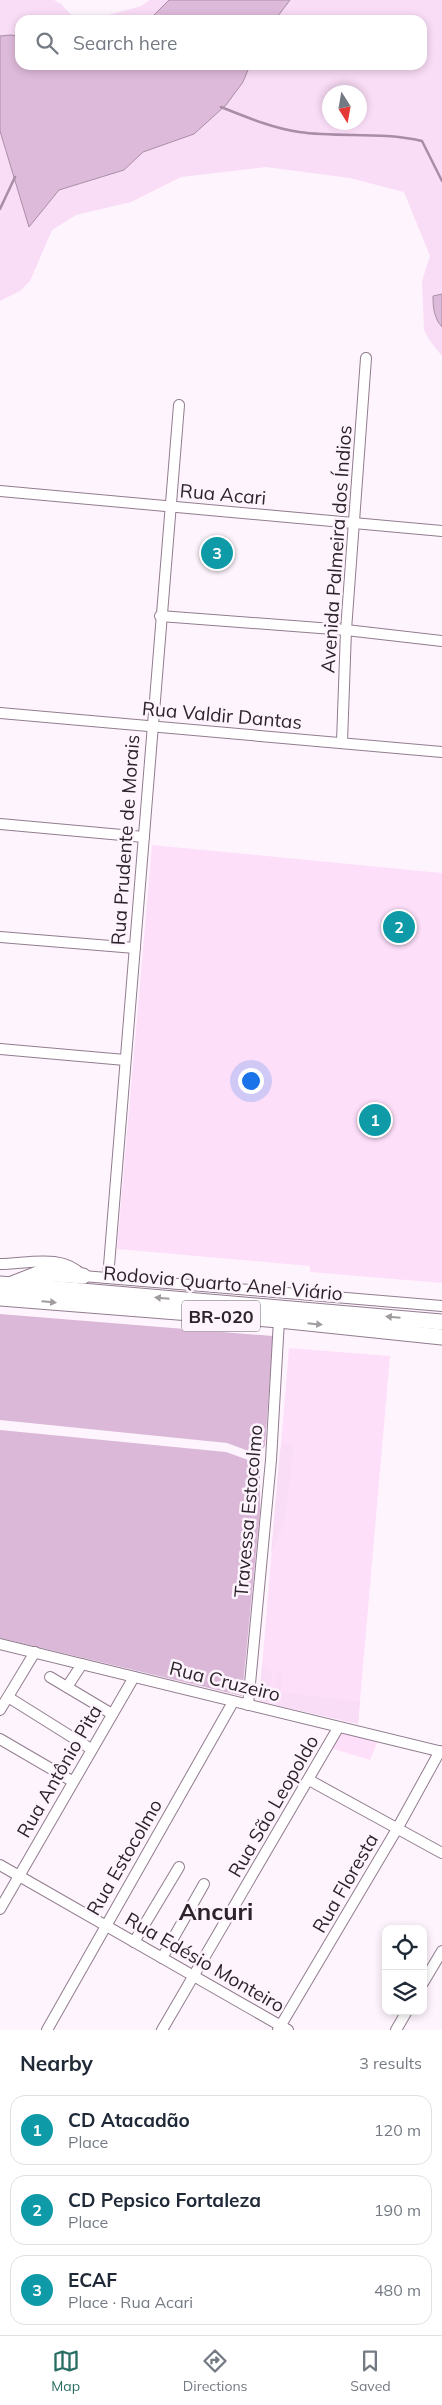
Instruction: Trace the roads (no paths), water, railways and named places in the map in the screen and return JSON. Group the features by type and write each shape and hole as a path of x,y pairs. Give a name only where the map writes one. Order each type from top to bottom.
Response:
{"highway":[{"path":"4,1285 40,1273 82,1276"},
{"name":"Rodovia Quarto Anel Viário","path":"4,1285 279,1320 442,1337"},
{"name":"Rodovia Quarto Anel Viário","path":"4,1285 442,1322"}],"street":[{"name":"Avenida Palmeira dos Índios","path":"342,742 346,630 356,523 366,358"},
{"name":"Rua Prudente de Morais","path":"108,1278 160,616 179,405"},
{"name":"Rua Acari","path":"0,491 442,531"},
{"path":"160,616 346,630 442,641"},
{"name":"Rua Valdir Dantas","path":"0,713 442,752"},
{"path":"0,824 144,837"},
{"path":"0,937 134,948"},
{"path":"0,1049 125,1060"},
{"path":"0,1264 58,1262 76,1268 82,1276 442,1306"},
{"name":"Travessa Estocolmo","path":"248,1705 271,1460 279,1320"},
{"name":"Rua Cruzeiro","path":"0,1644 441,1752"},
{"path":"0,1710 35,1652"},
{"path":"67,1687 82,1664"},
{"path":"50,1677 112,1714"},
{"name":"Rua Antônio Pita","path":"0,1909 72,1781 134,1677"},
{"path":"8,1697 91,1749"},
{"name":"Rua Estocolmo","path":"47,2030 233,1702"},
{"name":"Rua São Leopoldo","path":"162,2030 338,1728"},
{"path":"0,1739 72,1781"},
{"name":"Rua Floresta","path":"282,2029 441,1752"},
{"path":"309,1780 442,1853"},
{"name":"Rua Edésio Monteiro","path":"0,1865 282,2029"},
{"path":"134,1942 178,1867"},
{"path":"162,1958 204,1884"},
{"path":"427,1976 442,1951"},
{"path":"396,2030 405,2015"}],"waterway":[{"path":"221,107 269,125 299,132 330,135 391,136 422,141 442,181"},
{"path":"0,209 15,177"}],"place":[{"name":"ECAF","path":"217,553"},
{"name":"CD Pepsico Fortaleza","path":"399,927"},
{"name":"CD Atacadão","path":"375,1120"}],"district":[{"name":"Ancuri","path":"216,1911"}]}
